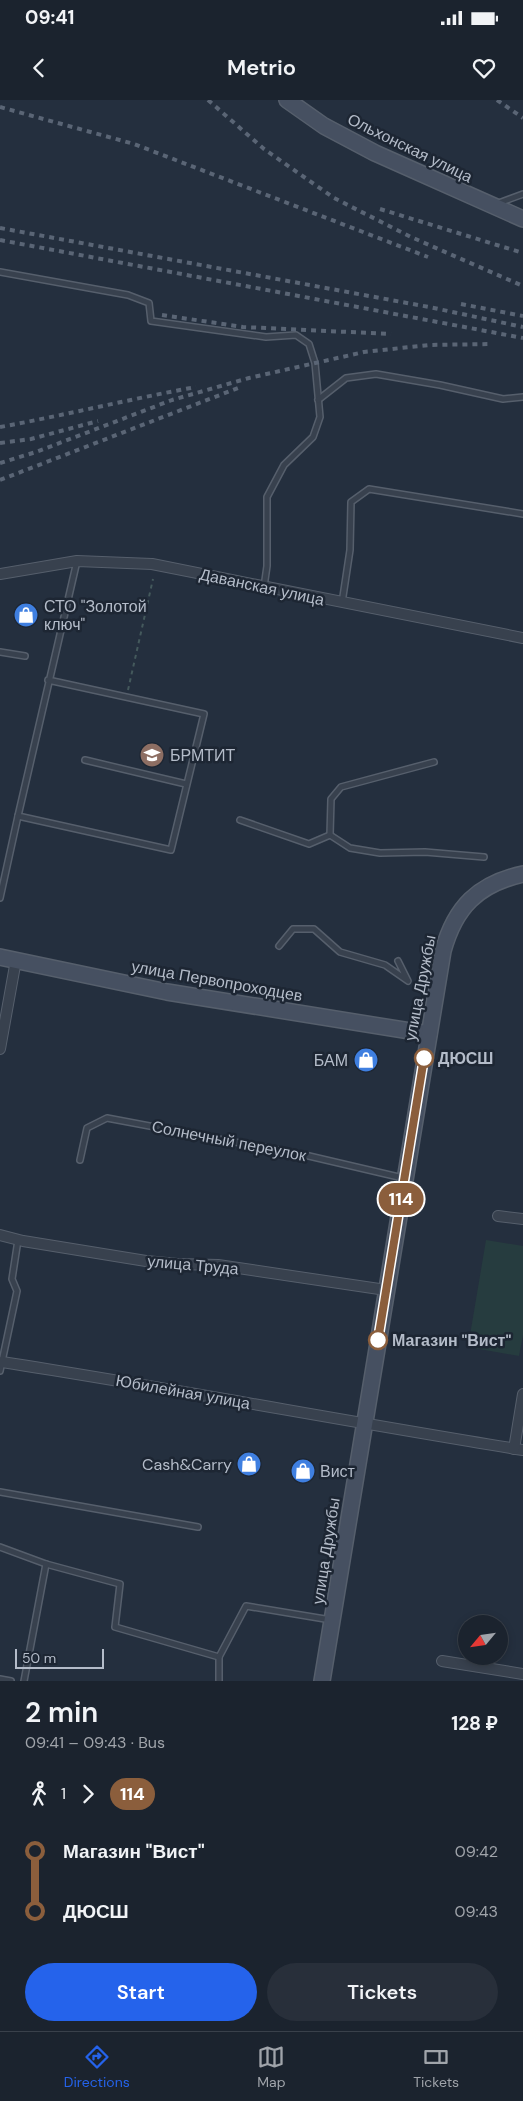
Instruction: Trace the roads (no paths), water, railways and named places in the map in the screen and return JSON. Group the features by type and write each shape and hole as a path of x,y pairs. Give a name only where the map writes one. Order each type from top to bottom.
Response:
{"street":[{"name":"Ольхонская улица","path":"287,100 324,126 375,153 523,219"},
{"name":"Даванская улица","path":"0,574 77,561 152,564 264,588 523,638"},
{"name":"улица Дружбы","path":"322,1681 440,963 455,919 470,900 484,888 508,877 523,874"},
{"name":"улица Первопроходцев","path":"0,957 167,992 428,1034"},
{"path":"0,1049 16,960"},
{"path":"498,1216 523,1219"},
{"name":"улица Труда","path":"0,1235 18,1240 146,1261 218,1265 386,1290"},
{"name":"Юбилейная улица","path":"1,1366 164,1388 364,1425 519,1450"},
{"path":"519,1450 523,1394"},
{"path":"442,1661 523,1674"}],"lane":[{"path":"491,206 523,194"},
{"path":"0,272 128,295 150,303 151,321 266,337 296,335 309,344 315,363 320,417 313,437 284,465 267,497 267,566 264,588"},
{"path":"318,400 346,378 376,374 440,384 503,399 523,397"},
{"path":"342,603 350,550 351,502 369,489 523,514"},
{"path":"0,898 48,680 77,561"},
{"path":"0,652 25,656"},
{"path":"18,816 171,850 204,714 48,680"},
{"path":"85,760 186,784"},
{"path":"330,835 332,798 341,787 434,762"},
{"path":"240,820 309,844 330,835"},
{"path":"330,835 350,848 380,853 425,852 484,857"},
{"path":"279,946 293,929 314,929 340,952 385,965 408,980 398,961"},
{"name":"Солнечный переулок","path":"80,1160 86,1128 107,1118 309,1156 404,1178"},
{"path":"1,1366 17,1291 12,1280 18,1240"},
{"path":"0,1492 198,1527"},
{"path":"0,1547 46,1564 120,1584 115,1627 220,1658"},
{"path":"24,1681 46,1564"},
{"path":"220,1681 220,1658 246,1606 332,1620"},
{"path":"0,1680 11,1681"}],"railway":[{"path":"208,100 264,149 334,198 411,237 523,286"},
{"path":"497,100 523,118"},
{"path":"0,107 134,144 428,257"},
{"path":"380,209 523,253"},
{"path":"0,228 429,307 523,327"},
{"path":"0,240 523,338"},
{"path":"461,304 523,316"},
{"path":"162,315 243,327 391,334"},
{"path":"0,463 36,452 172,400 249,378 364,352 429,345 491,344"},
{"path":"0,427 196,387"},
{"path":"0,480 238,388"},
{"path":"0,443 31,439 98,421"}],"place":[{"name":"СТО \"Золотой ключ\"","path":"26,615"},
{"name":"БРМТИТ","path":"152,755"},
{"name":"ДЮСШ","path":"424,1058"},
{"name":"БАМ","path":"366,1060"},
{"name":"Магазин \"Вист\"","path":"378,1340"},
{"name":"Cash&Carry","path":"249,1464"},
{"name":"Вист","path":"303,1471"}]}
